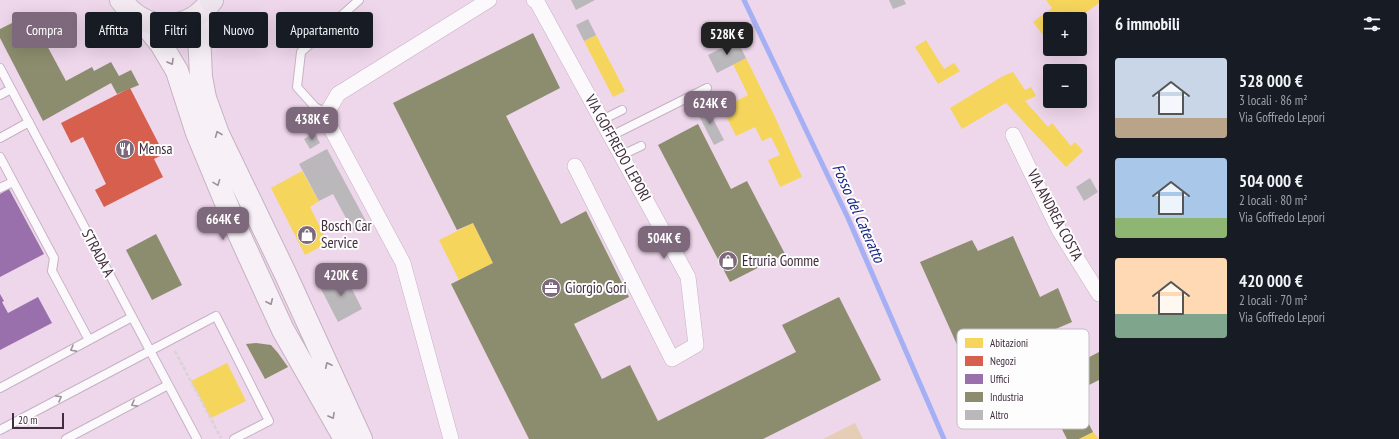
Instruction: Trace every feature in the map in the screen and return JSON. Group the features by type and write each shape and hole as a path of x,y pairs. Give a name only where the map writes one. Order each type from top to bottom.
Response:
{"main road":[{"path":"121,0 127,9 131,12"},
{"path":"142,19 157,25 174,25 190,20 210,3"},
{"path":"210,3 199,33 201,77 205,98 218,134 285,273 361,439"},
{"path":"142,20 161,44 176,71 197,133 238,234 283,330 345,439"}],"street":[{"path":"451,439 403,263 327,121 327,113 338,94 489,0"},
{"name":"VIA GOFFREDO LEPORI","path":"534,0 537,2 688,277 696,345 672,359 575,166"},
{"name":"VIA ANDREA COSTA","path":"1013,135 1059,230 1099,294"}],"lane":[{"path":"327,113 315,107 297,87 301,52 359,0"},
{"name":"STRADA A","path":"0,68 197,439"},
{"path":"611,136 707,88"},
{"path":"0,95 11,89"},
{"path":"602,120 622,110"},
{"path":"0,138 29,122"},
{"path":"622,155 641,146"},
{"path":"0,157 54,258 52,271 89,340"},
{"path":"0,188 13,182"},
{"path":"0,430 216,316 269,421 234,439"},
{"path":"0,388 132,317"},
{"path":"66,439 168,385"}],"path":[{"path":"169,340 222,439"}],"shaded area":[{"path":"855,423 863,439 823,439"}],"building: Abitazioni":[{"path":"1046,0 1099,0 1099,3 1087,12 1047,12 1052,8"},
{"path":"1043,15 1043,35 1033,22"},
{"path":"596,35 625,91 613,97 584,41"},
{"path":"926,40 944,69 954,63 960,71 938,84 915,47"},
{"path":"746,58 802,177 780,187 768,160 780,155 771,137 762,141 755,127 736,136 722,108 748,95 733,64"},
{"path":"1013,72 1025,90 1031,87 1036,96 1025,101 1048,127 1052,123 1071,146 1075,142 1083,151 1066,167 1006,103 962,129 950,108 1003,76"},
{"path":"302,171 319,201 310,207 328,243 305,255 271,188"},
{"path":"473,223 493,263 459,280 439,240"},
{"path":"227,363 246,401 211,418 191,381"},
{"path":"1093,432 1099,439 1079,439"}],"building: Negozi":[{"name":"Mensa","path":"130,88 164,154 154,159 163,177 104,207 95,190 106,184 83,137 71,143 61,123"}],"building: Uffici":[{"path":"9,189 44,254 0,277 0,194"},
{"path":"0,294 4,301 2,302 8,313 38,297 52,323 0,350"}],"building: Industria":[{"path":"12,23 12,48 48,48 66,81 92,67 94,71 111,62 119,76 131,70 139,85 117,94 111,83 43,121 0,38 0,29"},
{"path":"533,33 560,88 506,116 561,224 586,211 629,297 574,324 602,379 630,365 658,421 796,352 782,325 839,297 881,380 763,439 529,439 451,284 493,263 473,223 457,230 393,103"},
{"path":"698,124 731,189 747,181 785,254 730,282 658,145"},
{"path":"156,234 182,285 152,300 126,250"},
{"path":"1013,236 1040,297 1058,288 1072,322 1056,329 957,329 957,345 920,262 972,240 978,251"},
{"path":"256,343 271,345 288,367 265,379 246,344"},
{"path":"1099,352 1099,380 1089,385 1089,357"},
{"path":"1089,424 1093,432 1079,439 1067,439 1062,429 1089,429"}],"building: Altro":[{"path":"571,0 595,0 576,10"},
{"path":"889,0 904,0 906,4 893,9"},
{"path":"588,19 596,35 584,41 576,25"},
{"path":"737,40 746,58 717,73 708,55"},
{"path":"706,105 724,140 714,145 696,110"},
{"path":"315,133 320,143 310,149 304,139"},
{"path":"327,149 367,223 353,231 333,194 319,201 299,164"},
{"path":"1090,178 1098,192 1084,201 1076,187"},
{"path":"344,273 362,309 338,322 319,285"}],"waterway":[{"name":"Fosso del Cateratto","path":"744,0 848,218 944,439"}],"place":[{"name":"Mensa","path":"125,149"},
{"name":"Bosch Car Service","path":"307,235"},
{"name":"Etruria Gomme","path":"728,261"},
{"name":"Giorgio Gori","path":"551,288"}]}
